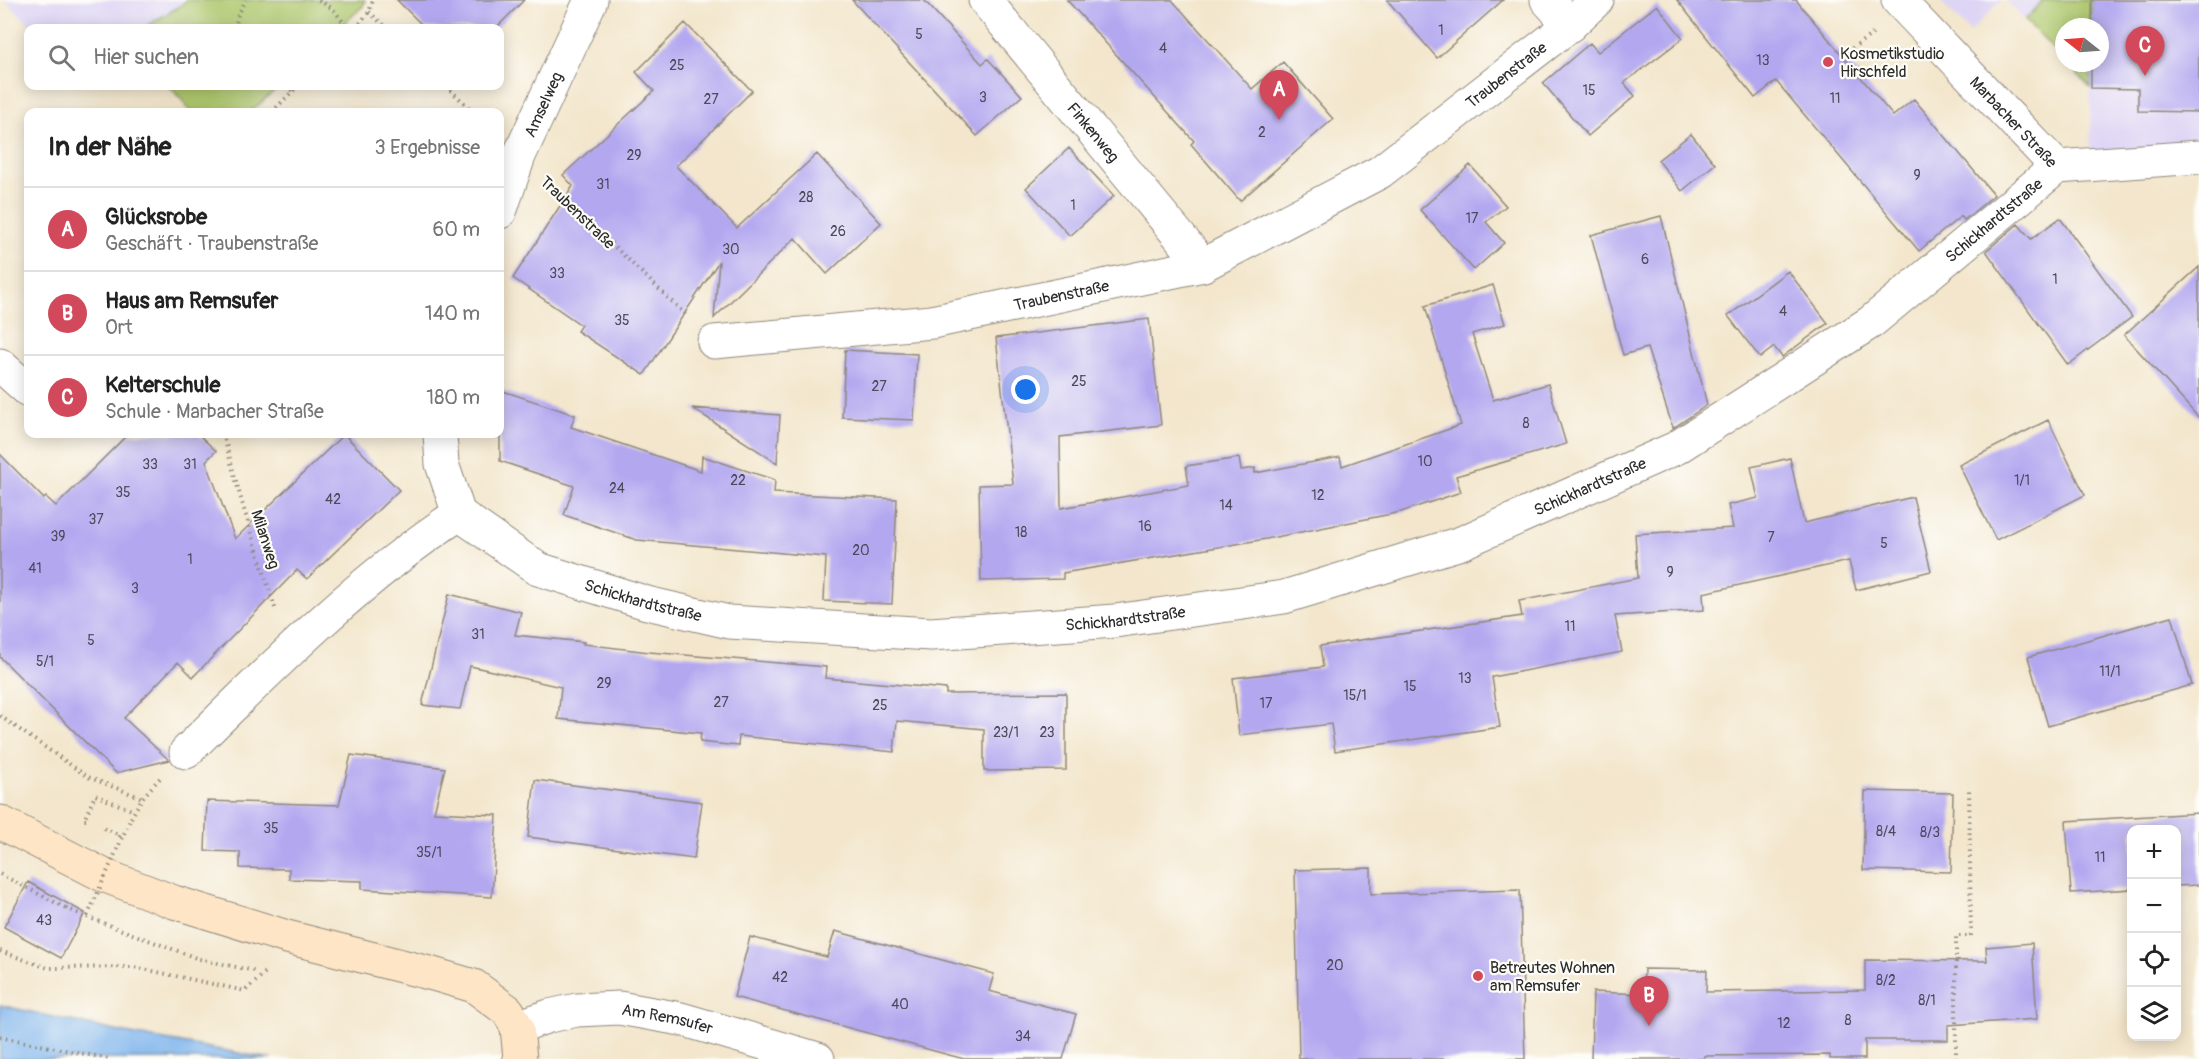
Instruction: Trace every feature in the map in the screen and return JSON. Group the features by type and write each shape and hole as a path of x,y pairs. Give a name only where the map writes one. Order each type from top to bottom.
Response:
{"main road":[{"path":"0,822 125,885 174,902 287,937 474,986 508,1011 519,1047"}],"street":[{"name":"Amselweg","path":"504,200 519,156 591,0"},
{"name":"Finkenweg","path":"985,0 1203,264"},
{"path":"1547,0 1570,25"},
{"name":"Traubenstraße","path":"714,342 932,322 1203,264 1380,172 1570,25 1597,0"},
{"name":"Marbacher Straße","path":"1898,0 2057,167 2199,157"},
{"name":"Schickhardtstraße","path":"459,514 538,569 647,603 729,622 931,634 1115,621 1284,597 1461,543 1676,448 1871,322 2057,167"},
{"path":"0,365 24,386"},
{"path":"186,752 289,652 377,573 420,539 459,514 442,464 440,438"},
{"name":"Am Remsufer","path":"519,1047 549,1016 578,1010 619,1008 681,1019 818,1059"}],"path":[{"path":"236,24 246,0"},
{"path":"320,0 333,9 345,24"},
{"path":"359,24 369,12 374,0"},
{"path":"369,12 382,24"},
{"path":"1842,55 1881,28"},
{"path":"450,90 470,108"},
{"path":"276,108 292,91"},
{"name":"Traubenstraße","path":"519,156 714,342"},
{"name":"Milanweg","path":"224,438 289,652"},
{"path":"0,716 88,777 142,798"},
{"path":"1956,1059 1956,936 1971,936 1969,786"},
{"path":"87,917 134,811 95,795 84,820 93,823"},
{"path":"102,827 120,834"},
{"path":"0,874 87,917 199,959 266,974"},
{"path":"0,951 48,968 134,967 245,991 266,974 287,937"},
{"path":"0,1036 110,1059"}],"shaded area":[{"path":"5,0 186,0 151,24 29,24"},
{"path":"1939,0 2002,0 1970,32"},
{"path":"2005,0 2044,0 2025,20"},
{"path":"2092,0 2199,0 2199,157 2090,165 2091,72 2109,72 2109,18 2092,18"}],"green space":[{"path":"186,0 365,0 363,6 343,24 150,24"},
{"path":"2044,0 2092,0 2092,18 2055,18 2055,51 2025,20"},
{"path":"2076,72 2091,72 2091,88"},
{"path":"173,90 275,90 255,108 188,108"}],"water":[{"path":"0,1005 120,1032 272,1059 0,1059"}],"building":[{"path":"397,0 524,0 500,24 421,24"},
{"path":"852,0 924,0 982,64 988,59 1022,96 977,136"},
{"path":"1067,0 1172,0 1252,89 1283,62 1333,119 1240,201 1191,144 1194,141"},
{"path":"1387,0 1503,0 1437,58"},
{"path":"1677,0 1796,0 1893,116 1914,99 1994,195 1964,220 1961,216 1919,251 1776,81 1755,98"},
{"path":"2092,0 2199,0 2199,112 2138,111 2138,89 2091,88 2091,72 2109,72 2109,18 2092,18"},
{"path":"1657,5 1683,38 1624,83 1635,96 1588,136 1543,83 1590,43 1598,52"},
{"path":"685,23 752,91 676,166 737,228 817,154 881,223 827,274 795,238 714,318 719,261 644,375 577,331 581,325 513,278 573,186 563,175 654,91 636,72"},
{"path":"1691,134 1715,164 1682,191 1658,160"},
{"path":"1069,148 1114,196 1070,236 1026,188"},
{"path":"1470,165 1506,206 1486,222 1504,243 1474,270 1420,210"},
{"path":"1661,216 1707,405 1673,428 1647,348 1623,355 1591,235"},
{"path":"2060,218 2132,317 2068,365 1986,251 2018,224 2031,239"},
{"path":"2199,267 2199,418 2124,335"},
{"path":"1788,271 1828,323 1782,357 1774,347 1760,358 1728,316"},
{"path":"1493,285 1505,324 1472,334 1493,400 1548,384 1566,444 1456,476 1461,492 1401,512 1266,539 1063,573 1063,579 981,581 979,485 1013,484 996,338 1149,319 1161,425 1060,437 1061,508 1189,485 1186,466 1239,458 1241,470 1255,468 1255,473 1340,457 1342,466 1461,425 1425,306"},
{"path":"845,350 917,354 914,420 842,417"},
{"path":"504,391 575,415 571,427 701,471 702,456 775,480 774,493 897,499 892,604 824,601 826,557 637,540 564,515 574,486 500,461 500,438 504,438"},
{"path":"692,408 780,415 777,463"},
{"path":"2048,420 2085,495 1996,540 1959,465"},
{"path":"124,438 202,438 216,451 206,461 235,539 340,438 348,438 399,490 307,579 297,570 193,677 178,662 124,718 169,760 116,773 0,657 0,454 44,499 46,497 56,506"},
{"path":"1790,458 1804,523 1913,497 1931,571 1856,590 1849,561 1703,593 1704,610 1615,616 1622,652 1492,677 1500,727 1335,751 1331,724 1239,735 1233,678 1323,667 1320,646 1522,616 1519,601 1638,578 1635,534 1733,528 1728,505 1758,498 1751,467"},
{"path":"449,594 521,612 515,635 649,652 826,667 825,678 946,689 946,694 1066,693 1066,770 984,771 984,729 897,721 894,752 739,736 738,746 700,742 701,733 558,719 561,687 470,666 460,709 422,705"},
{"path":"2172,616 2192,685 2048,726 2028,657"},
{"path":"351,755 445,768 434,812 497,815 492,897 362,889 362,881 289,879 289,869 240,868 240,852 205,851 207,801 339,805"},
{"path":"535,780 702,802 694,859 528,837"},
{"path":"1865,791 1953,793 1951,872 1863,870"},
{"path":"2199,813 2199,885 2181,886 2181,825 2127,825 2127,889 2071,893 2066,821"},
{"path":"1371,868 1371,894 1520,890 1525,1059 1299,1059 1295,870"},
{"path":"28,882 85,913 61,958 4,927"},
{"path":"835,931 994,974 989,991 1076,1014 1063,1059 964,1059 734,997 750,937 827,957"},
{"path":"2032,943 2037,1019 1948,1025 1948,1040 1865,1040 1865,1059 1830,1059 1830,1055 1704,1056 1704,1059 1591,1059 1593,992 1643,994 1644,969 1707,970 1706,992 1865,990 1865,960 1987,961 1986,947"}],"place":[{"name":"Kosmetikstudio Hirschfeld","path":"1828,62"},
{"name":"Kelterschule","path":"2145,76"},
{"name":"Glücksrobe","path":"1279,120"},
{"name":"Betreutes Wohnen am Remsufer","path":"1478,976"},
{"name":"Haus am Remsufer","path":"1649,1026"}]}
